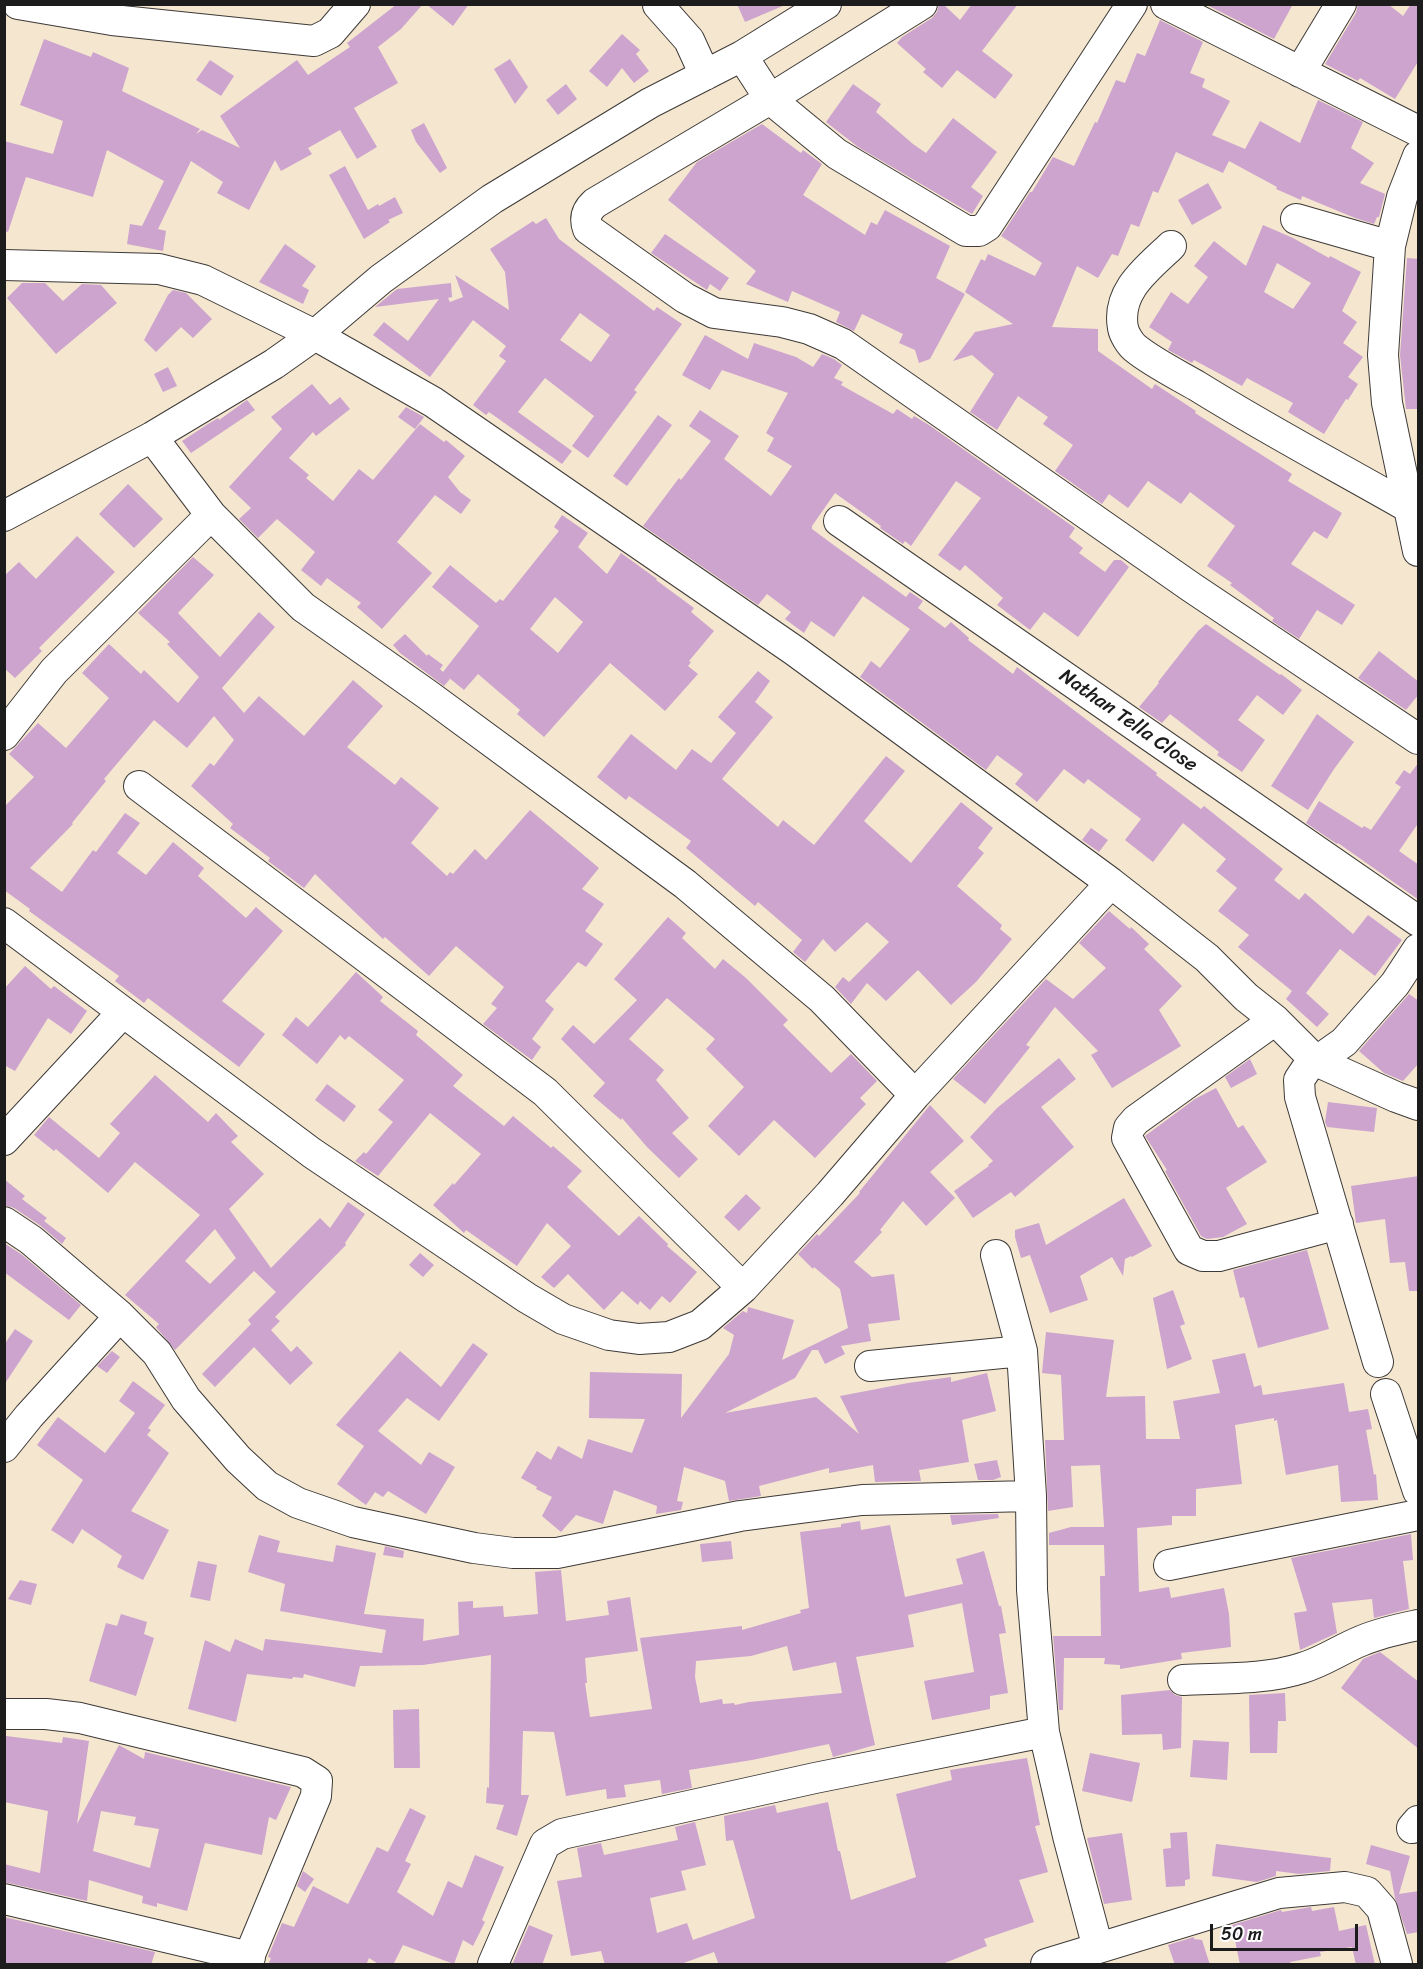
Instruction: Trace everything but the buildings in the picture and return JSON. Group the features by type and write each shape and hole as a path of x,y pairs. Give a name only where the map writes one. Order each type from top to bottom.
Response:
{"street":[{"path":"18,4 112,20 314,41 330,33 355,4"},
{"path":"658,4 689,40 705,75"},
{"path":"4,516 152,437 274,364 315,335 381,279 492,199 651,103 742,56 826,4"},
{"path":"922,4 770,99 595,203 588,210 585,220 588,229 685,298 714,313 782,322 809,329 843,344 1191,587 1419,740"},
{"path":"742,56 770,99 837,153 966,231 979,231 987,226 1132,4"},
{"path":"1166,4 1419,131"},
{"path":"1300,72 1341,4"},
{"path":"1419,156 1402,197 1390,246 1383,355 1387,403 1419,551"},
{"path":"1296,219 1390,246"},
{"path":"1171,246 1140,275 1124,301 1123,331 1133,347 1220,401 1408,507"},
{"path":"4,265 159,268 203,280 315,335 433,402 795,651 1111,883 1207,958 1246,997 1275,1020 1317,1061 1419,1105"},
{"path":"152,437 211,515 303,607 428,695 685,885 822,999 915,1095"},
{"path":"4,735 54,671 211,515"},
{"name":"Nathan Tella Close","path":"838,521 1419,921"},
{"path":"139,786 545,1092 742,1288"},
{"path":"4,923 312,1154 527,1298 563,1319 609,1335 639,1339 669,1337 700,1325 742,1288 830,1194 915,1095 1111,883"},
{"path":"1378,1362 1300,1097 1299,1080 1307,1068 1344,1042 1395,984 1419,949"},
{"path":"4,1140 123,1012"},
{"path":"1275,1020 1136,1120 1129,1128 1127,1138 1189,1250 1203,1256 1219,1256 1338,1224"},
{"path":"4,1222 31,1240 120,1316 157,1353 186,1399 238,1459 267,1486 298,1503 353,1522 474,1548 513,1553 557,1553 740,1516 862,1500 1031,1496"},
{"path":"996,1255 1022,1351 1031,1496 1032,1590 1044,1732 1068,1836 1098,1948"},
{"path":"4,1446 120,1316"},
{"path":"870,1366 1022,1351"},
{"path":"1386,1394 1419,1491"},
{"path":"1169,1565 1419,1515"},
{"path":"1183,1680 1264,1675 1300,1669 1384,1632 1419,1625"},
{"path":"4,1714 46,1713 80,1718 303,1772 317,1781 316,1796 248,1961 4,1899"},
{"path":"493,1965 545,1844 562,1834 815,1778 1044,1732"},
{"path":"1046,1965 1279,1893 1345,1887 1367,1892 1382,1909 1397,1965"}]}
